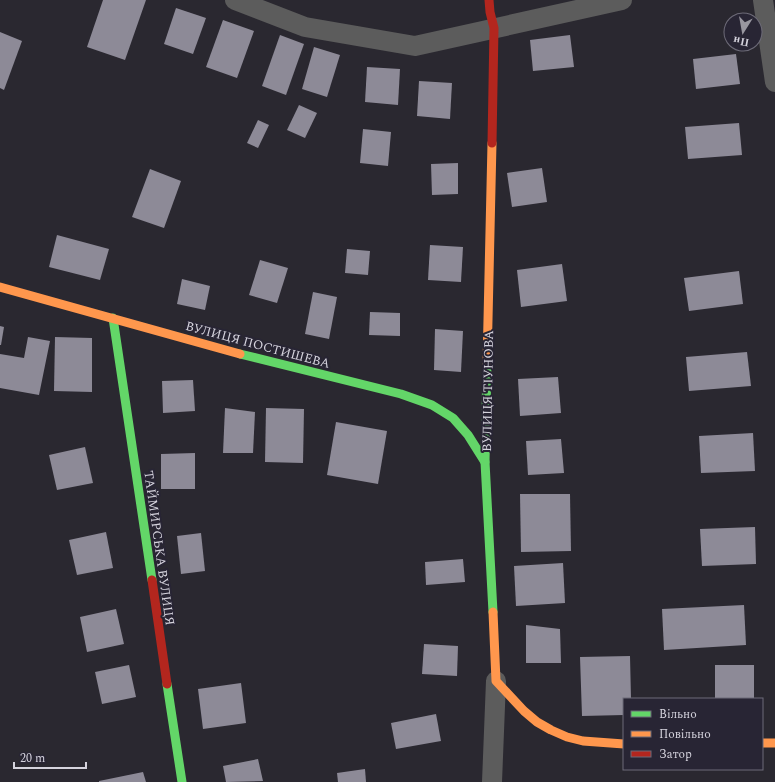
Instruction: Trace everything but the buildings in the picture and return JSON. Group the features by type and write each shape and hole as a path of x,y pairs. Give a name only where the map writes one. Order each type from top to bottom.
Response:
{"street":[{"path":"235,0 305,27 415,46 622,0"},
{"name":"ВУЛИЦЯ ТІУНОВА","path":"489,0 494,28 485,462 496,681 492,782"},
{"path":"763,0 775,82"},
{"name":"ВУЛИЦЯ ПОСТИШЕВА","path":"0,286 227,351 401,394 432,405 453,418 468,435 485,462"},
{"name":"ТАЙМИРСЬКА ВУЛИЦЯ","path":"113,318 182,782"},
{"path":"496,681 512,700 534,721 558,734 586,742 623,744"},
{"path":"763,743 775,743"}],"traffic: fast":[{"path":"113,318 152,580"},
{"path":"240,354 401,394 432,405 453,418 468,435 485,462"},
{"path":"487,364 485,462 493,612"},
{"path":"167,684 182,782"}],"traffic: slow":[{"path":"487,364 492,143"},
{"path":"0,287 240,354"},
{"path":"493,612 496,681 524,711 537,722 567,737 583,741 623,744"},
{"path":"763,743 775,743"}],"traffic: jam":[{"path":"489,0 494,28 492,143"},
{"path":"152,580 167,684"}]}
